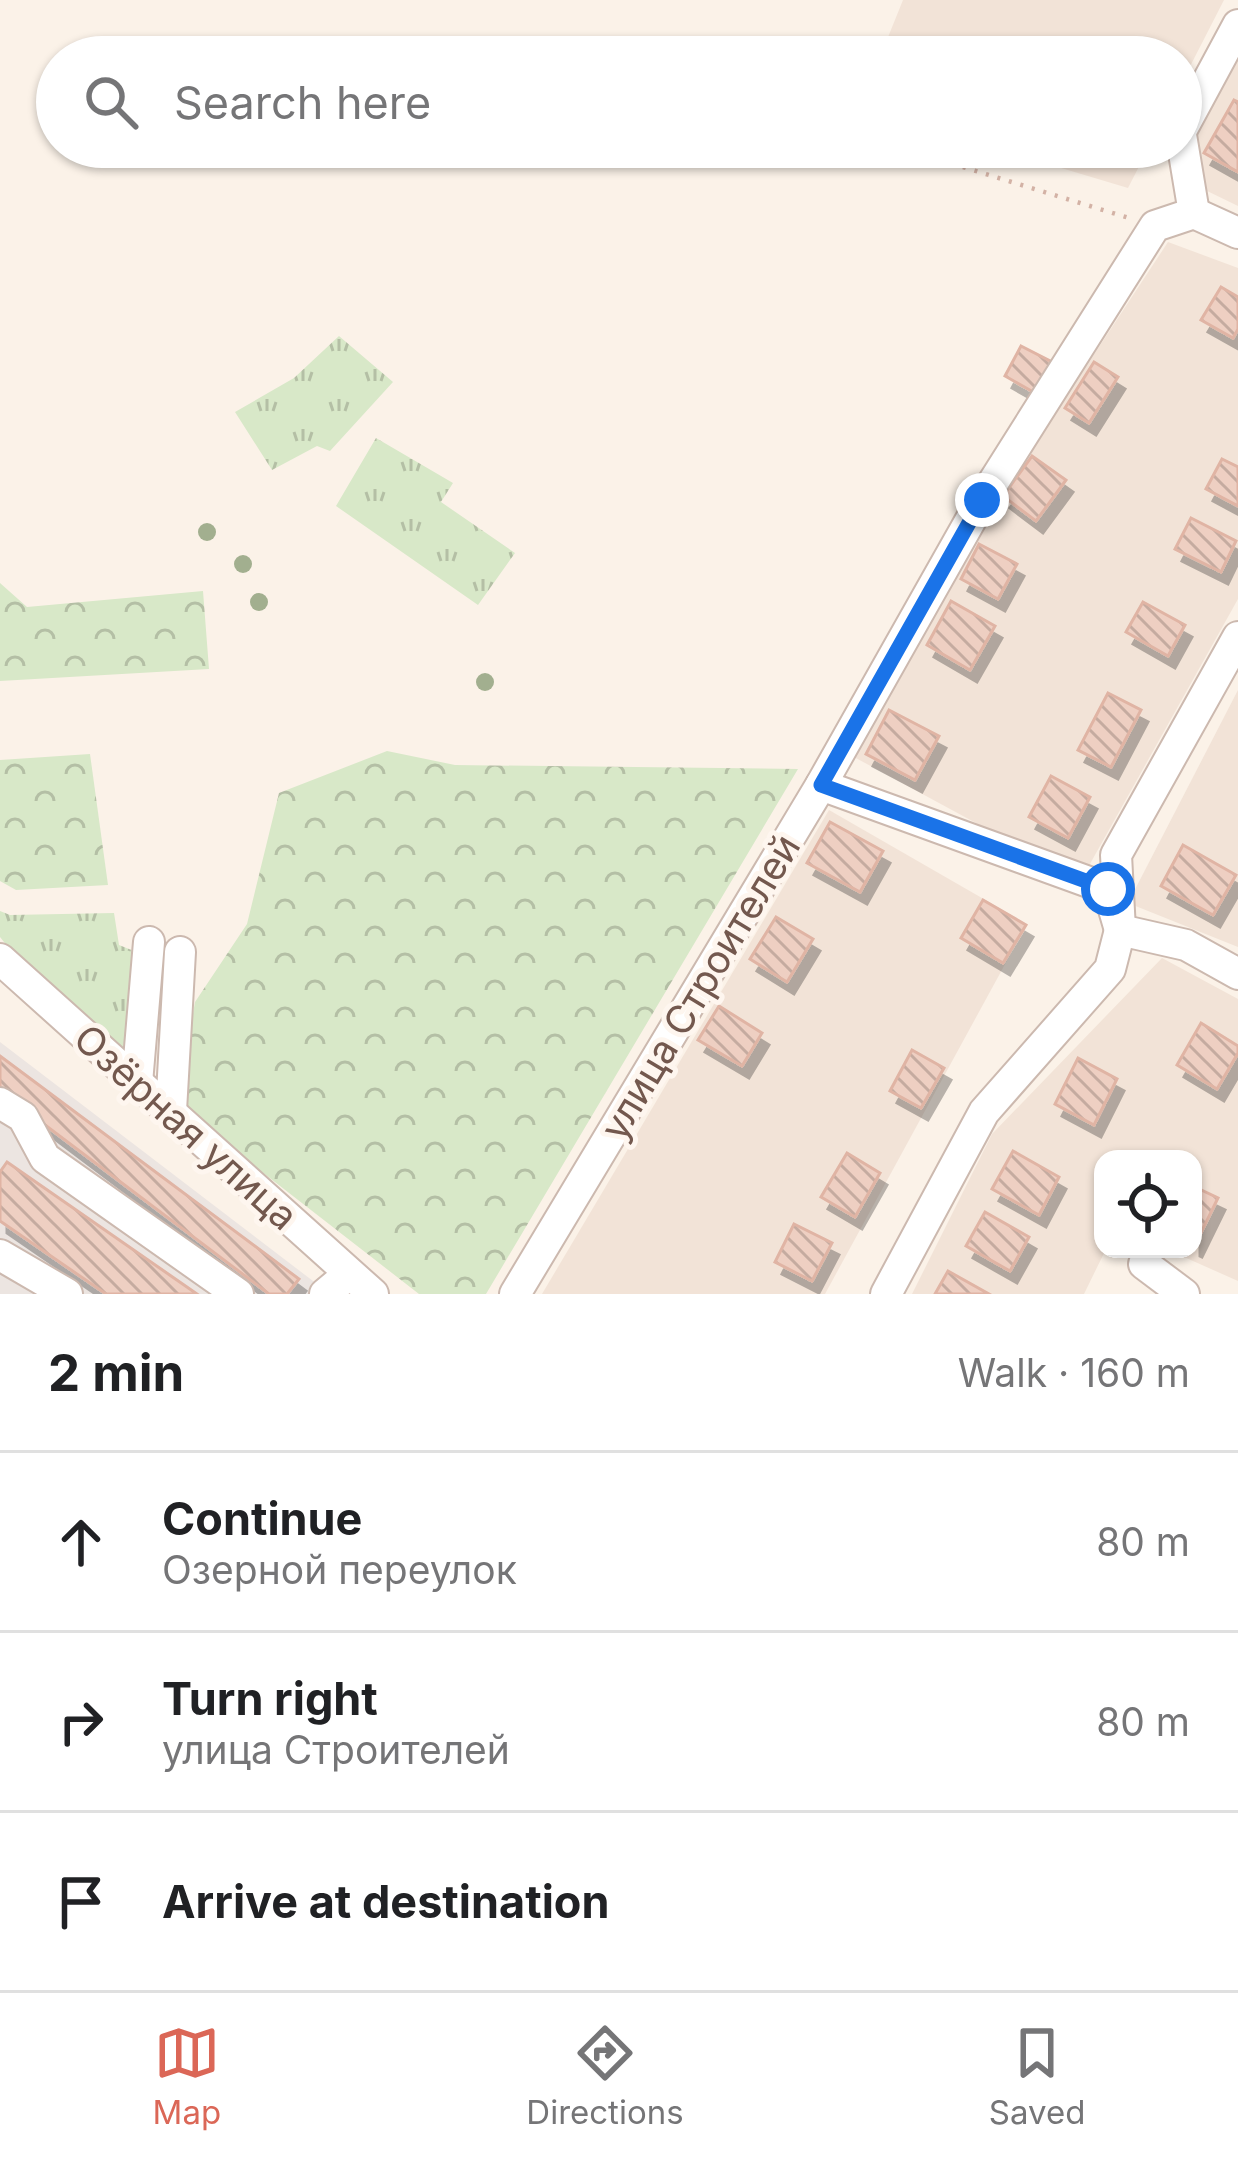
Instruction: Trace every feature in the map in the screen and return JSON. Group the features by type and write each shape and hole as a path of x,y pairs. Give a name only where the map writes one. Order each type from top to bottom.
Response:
{"street":[{"path":"1202,93 1238,25"},
{"path":"1187,168 1194,213"},
{"path":"1155,226 1194,213 1238,232"},
{"name":"улица Строителей","path":"515,1294 821,785 982,500 1155,226"},
{"path":"886,1294 984,1112 1110,969 1120,931 1116,855 1238,637"},
{"path":"821,785 1108,889 1120,931"},
{"path":"1120,931 1186,944 1238,974"},
{"path":"137,1083 149,942"},
{"path":"171,1111 180,952"},
{"name":"Озёрная улица","path":"0,959 171,1111 349,1287"},
{"path":"0,1102 22,1118 45,1158 238,1294"},
{"path":"0,1255 68,1294"},
{"path":"1144,1264 1184,1294"}],"path":[{"path":"966,168 1155,226"}],"shaded area":[{"path":"903,0 1224,0 1202,43 1202,36 888,36"},
{"path":"1238,55 1238,206 1201,188 1197,168 1202,168 1202,121"},
{"path":"1061,168 1138,168 1128,188"},
{"path":"1168,242 1238,268 1238,599 1081,880 854,757 997,502"},
{"path":"1238,690 1238,947 1128,903"},
{"path":"829,810 1027,924 825,1294 542,1294"},
{"path":"1162,958 1238,999 1238,1281 1186,1258 1202,1258 1202,1150 1094,1150 1094,1258 1102,1258 1084,1294 912,1294 992,1134"},
{"path":"0,1042 330,1294 0,1294"}],"green space":[{"path":"339,336 393,382 330,451 317,446 272,470 235,412 294,378"},
{"path":"376,438 453,483 441,502 515,553 478,605 336,506"},
{"path":"0,583 27,607 203,591 209,669 0,681"},
{"path":"387,751 455,765 798,769 486,1294 419,1294 177,1106 195,1002 247,924 279,793"},
{"path":"90,754 108,885 16,890 0,881 0,760"},
{"path":"0,911 10,915 114,913 119,945 139,953 123,1049 16,957 0,937"}],"building":[{"path":"1234,100 1238,102 1238,172 1204,153"},
{"path":"1221,287 1238,297 1238,329 1233,338 1201,320"},
{"path":"1021,346 1052,362 1035,393 1005,376"},
{"path":"1094,362 1118,377 1089,423 1065,408"},
{"path":"1032,456 1066,480 1036,521 1003,496"},
{"path":"1222,459 1238,467 1238,506 1206,489"},
{"path":"1191,518 1236,541 1221,572 1175,549"},
{"path":"979,544 1017,564 998,599 961,579"},
{"path":"951,601 995,626 970,670 927,645"},
{"path":"1143,602 1185,625 1168,656 1126,632"},
{"path":"1108,693 1141,710 1111,767 1078,750"},
{"path":"889,710 939,736 915,780 866,754"},
{"path":"1051,776 1090,797 1068,838 1029,817"},
{"path":"830,822 883,851 860,892 807,863"},
{"path":"1183,845 1236,875 1213,915 1161,886"},
{"path":"983,900 1026,925 1003,963 961,938"},
{"path":"776,917 813,939 787,982 750,959"},
{"path":"719,1006 762,1033 742,1066 698,1040"},
{"path":"1201,1023 1238,1046 1217,1089 1177,1065"},
{"path":"912,1050 944,1068 921,1108 890,1091"},
{"path":"0,1056 299,1279 287,1294 269,1294 0,1091"},
{"path":"1078,1058 1117,1079 1094,1125 1055,1104"},
{"path":"1013,1151 1059,1177 1039,1215 992,1189"},
{"path":"847,1153 880,1173 855,1217 821,1197"},
{"path":"7,1162 197,1294 106,1294 0,1221 0,1172"},
{"path":"1202,1190 1218,1198 1202,1231"},
{"path":"985,1212 1029,1237 1010,1271 966,1246"},
{"path":"794,1224 832,1243 812,1281 775,1262"},
{"path":"948,1271 989,1294 935,1294"}],"route":[{"path":"982,500 821,785 1108,889"}]}
